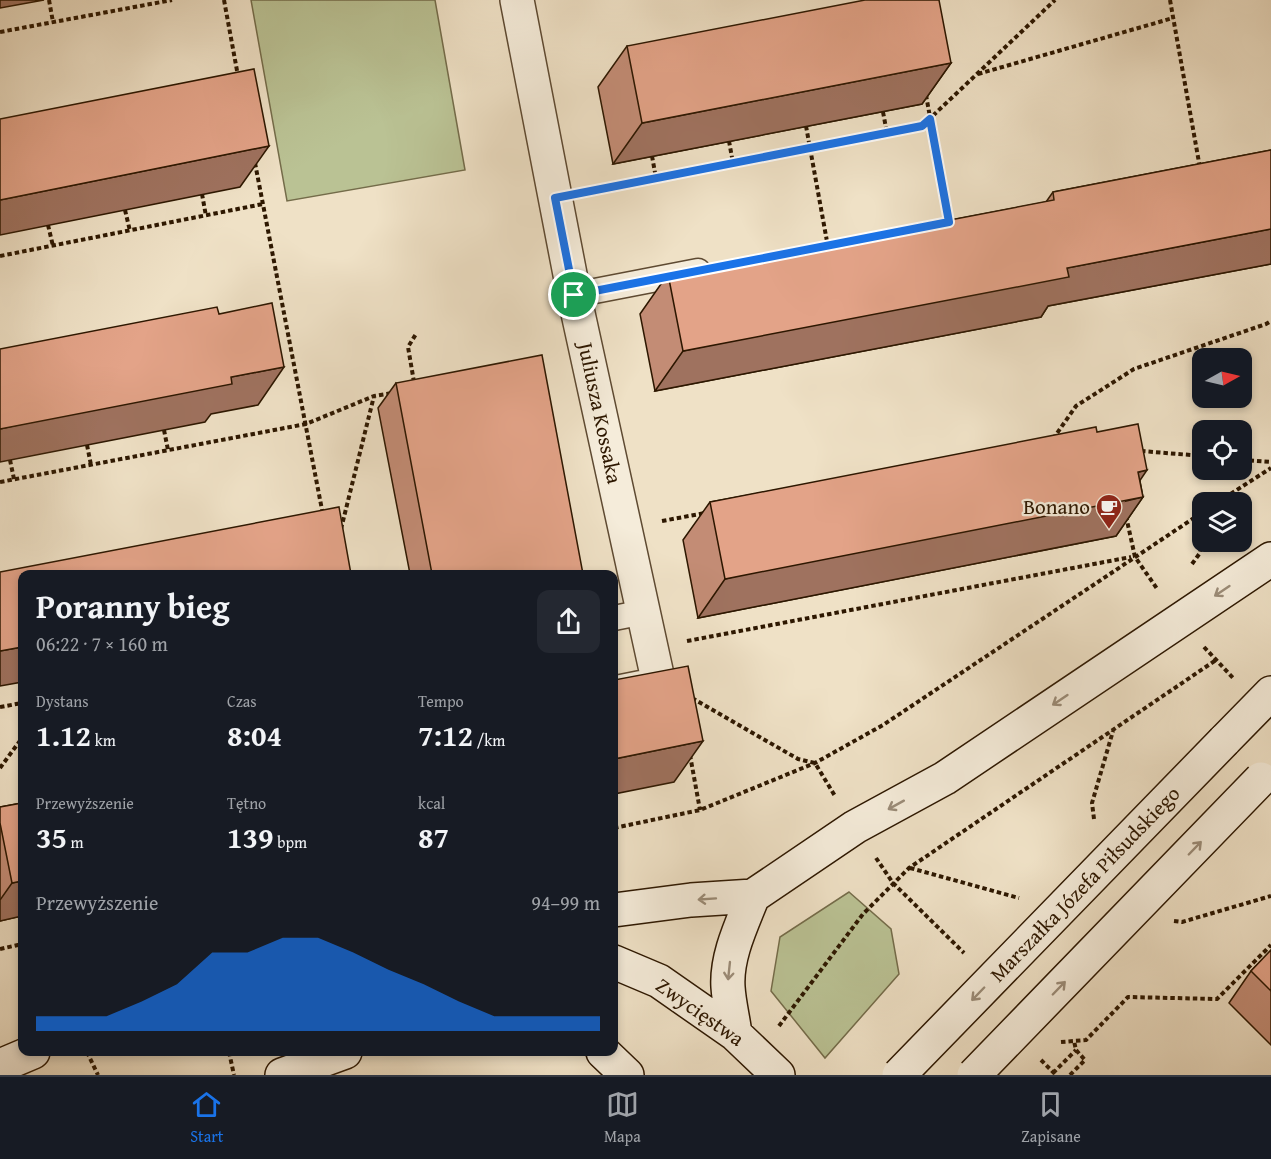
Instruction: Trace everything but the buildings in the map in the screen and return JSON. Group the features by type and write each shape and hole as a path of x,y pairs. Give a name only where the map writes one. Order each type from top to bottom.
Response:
{"main road":[{"name":"Juliusza Kossaka","path":"517,0 574,295 626,528 629,615 651,647 658,684 618,692"},
{"path":"618,909 691,900 753,896 855,827 945,778 1271,559"},
{"name":"Marszałka Józefa Piłsudskiego","path":"899,1075 1271,693"},
{"path":"974,1075 1266,774"},
{"path":"753,896 737,935 730,961 728,985 757,1055"},
{"name":"Zwycięstwa","path":"618,964 659,981 757,1055"},
{"path":"0,1066 24,1056"},
{"path":"282,1075 334,1056"},
{"path":"609,1056 627,1075"}],"lane":[{"path":"574,295 715,268"}],"path":[{"path":"49,0 53,22"},
{"path":"0,32 147,2 172,0"},
{"path":"224,0 239,80"},
{"path":"555,198 922,126 1055,0"},
{"path":"1170,0 1201,174"},
{"path":"977,74 1173,18"},
{"path":"924,87 949,222"},
{"path":"883,112 887,133"},
{"path":"806,126 828,256"},
{"path":"729,141 733,163"},
{"path":"652,156 656,178"},
{"path":"254,159 324,518"},
{"path":"202,194 206,216"},
{"path":"0,256 263,204"},
{"path":"125,210 130,231"},
{"path":"48,225 53,246"},
{"path":"1051,441 1076,406 1134,369 1271,321"},
{"path":"416,334 408,347 416,389"},
{"path":"0,482 306,424 374,396 400,392"},
{"path":"341,531 374,396"},
{"path":"164,430 168,450"},
{"path":"87,445 91,465"},
{"path":"1135,451 1192,455"},
{"path":"10,460 14,479"},
{"path":"1252,461 1271,463"},
{"path":"1232,492 1271,463"},
{"path":"626,528 713,512"},
{"path":"1126,513 1135,557"},
{"path":"618,827 700,810 815,763 883,725 1192,519"},
{"path":"651,647 1135,557"},
{"path":"757,1055 863,914 909,867 1216,660"},
{"path":"0,707 18,704"},
{"path":"0,768 18,743"},
{"path":"688,744 700,810"},
{"path":"0,949 18,945"},
{"path":"1054,1042 1086,1040 1128,997 1217,999 1271,945"},
{"path":"1071,1075 1085,1060 1076,1050 1074,1041"},
{"path":"1046,1050 1038,1058 1054,1074 1076,1050"},
{"path":"89,1056 98,1075"},
{"path":"230,1056 234,1075"}],"green space":[{"path":"251,0 435,0 465,170 287,201"},
{"path":"849,892 891,929 899,974 825,1058 771,991 780,937"}],"place":[{"name":"Bonano","path":"1109,530"}],"route":[{"path":"930,119 949,222 574,295 555,198 922,126 930,119"}]}
